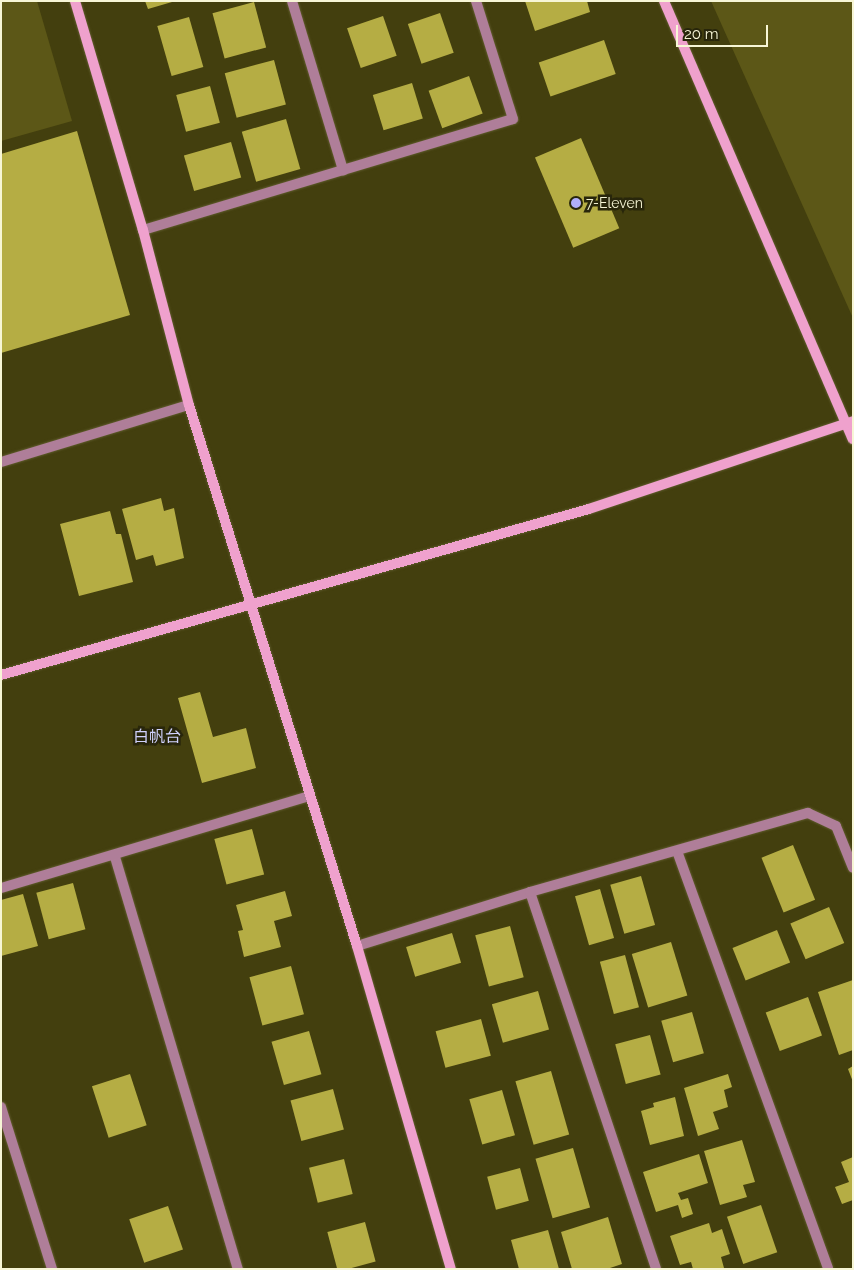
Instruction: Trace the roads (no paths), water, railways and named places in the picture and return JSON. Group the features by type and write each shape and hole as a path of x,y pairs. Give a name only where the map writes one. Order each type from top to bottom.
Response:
{"street":[{"path":"75,1 143,230 189,405 357,946 450,1269"},
{"path":"292,1 343,170"},
{"path":"143,230 513,119 476,1"},
{"path":"664,1 849,422 853,439"},
{"path":"1,462 189,405"},
{"path":"1,675 589,509 758,455 849,422"},
{"path":"1,888 115,857 310,796"},
{"path":"357,946 530,892 808,813 836,826 853,868"},
{"path":"677,851 828,1269"},
{"path":"115,857 238,1269"},
{"path":"530,892 656,1269"},
{"path":"1,1107 52,1269"}],"place":[{"name":"7-Eleven","path":"576,203"}],"district":[{"name":"白帆台","path":"157,737"}]}
